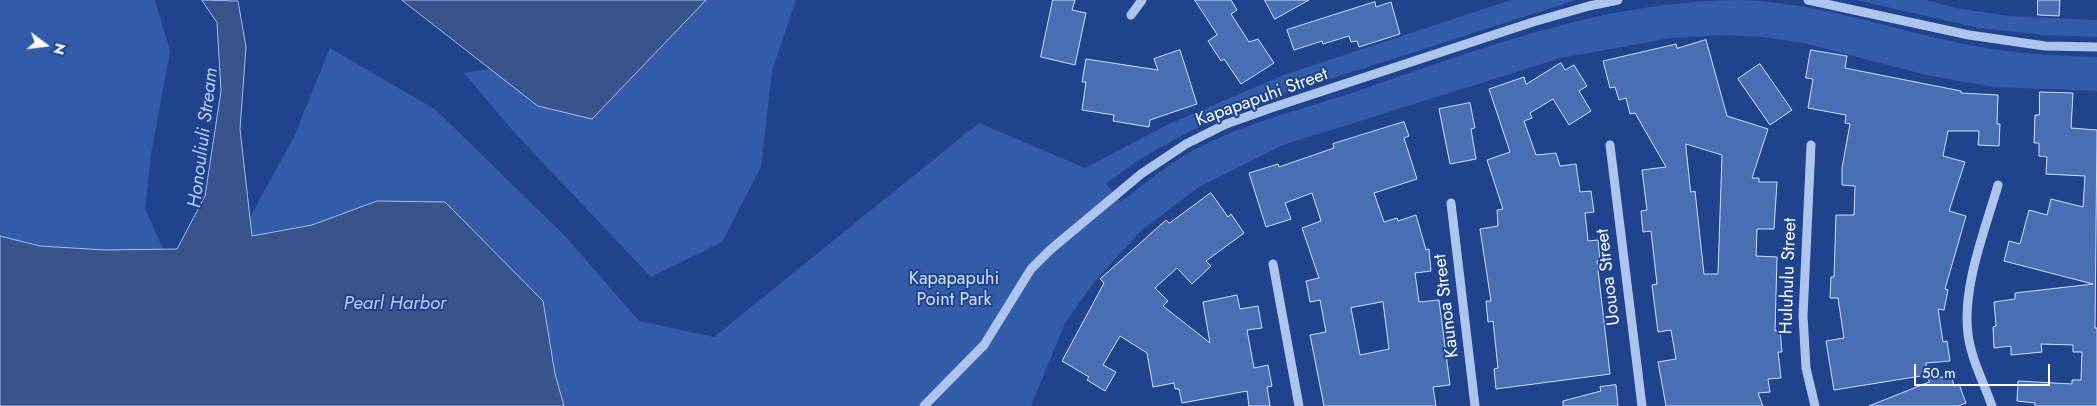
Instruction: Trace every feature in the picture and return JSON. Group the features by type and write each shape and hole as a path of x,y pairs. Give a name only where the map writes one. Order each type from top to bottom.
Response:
{"street":[{"path":"1131,15 1142,0"},
{"name":"Kapapapuhi Street","path":"927,405 984,345 1030,269 1141,174 1186,144 1226,124 1274,107 1533,22 1618,0"},
{"path":"1808,0 1968,35 2045,46 2097,47"},
{"name":"Uouoa Street","path":"1610,145 1642,406"},
{"name":"Huluhulu Street","path":"1810,145 1803,316 1806,368 1815,406"},
{"path":"1992,406 1972,355 1967,315 1970,288 1998,185"},
{"name":"Kaunoa Street","path":"1451,203 1475,406"},
{"path":"1273,264 1299,406"}],"green space":[{"path":"0,0 155,0 170,51 151,154 145,208 178,284 0,299"},
{"path":"636,0 796,0 772,71 761,167 722,242 651,277 513,131 464,73 506,66"},
{"name":"Kapapapuhi Point Park","path":"1511,0 1576,0 1249,105 1211,121 1174,140 1139,160 1106,184 1121,202 1183,156 1214,140 1259,122 1352,93 1465,54 1555,27 1647,7 1695,2 1743,0 1771,2 1827,11 1937,38 1997,50 2031,54 2097,57 2097,91 1993,87 1926,75 1804,43 1762,37 1724,35 1671,38 1561,58 1283,145 1199,187 1143,229 1095,281 1065,323 1031,406 520,406 215,281 294,137 330,48 436,110 566,237 639,321 714,337 979,123 1085,168 1169,124 1284,75"},
{"path":"1856,0 1926,0 1956,8 2008,16 2097,20 2097,37 2045,35 1979,28"}],"water":[{"name":"Pearl Harbor","path":"202,0 238,1 246,47 240,129 252,236 312,225 377,201 445,202 543,301 555,374 564,406 0,406 0,236 40,246 105,250 177,249 205,196 221,91 217,23"},
{"path":"402,0 706,0 592,119 538,106"}],"building":[{"path":"1053,0 1075,0 1072,10 1086,13 1075,65 1041,57"},
{"path":"1195,0 1231,0 1237,10 1231,14 1249,42 1258,39 1274,63 1241,84 1224,59 1221,61 1208,41 1217,35"},
{"path":"1265,0 1309,0 1275,19"},
{"path":"2038,0 2060,0 2059,16 2038,15"},
{"path":"1375,2 1376,7 1391,2 1400,34 1359,47 1357,41 1351,42 1349,36 1323,44 1322,41 1294,50 1287,30"},
{"path":"1706,40 1727,116 1768,129 1752,178 1759,178 1759,182 1777,182 1774,229 1757,229 1756,256 1777,257 1775,331 1780,330 1782,352 1778,352 1781,378 1768,379 1770,392 1758,393 1763,406 1666,406 1658,362 1676,359 1671,330 1658,332 1652,285 1657,284 1651,231 1643,232 1641,211 1647,210 1642,170 1666,167 1635,113 1630,114 1626,98 1619,100 1615,87 1610,88 1603,61 1676,44 1677,48","holes":["1686,144 1722,155 1718,274 1704,274 1695,191 1691,192"]},
{"path":"1180,50 1197,104 1150,120 1149,127 1113,121 1114,115 1082,110 1086,82 1082,82 1086,59 1158,70 1154,59"},
{"path":"1811,50 1847,56 1845,68 1961,91 1961,93 1998,95 1997,124 2000,124 1999,146 1978,145 1979,131 1948,131 1943,156 1965,162 1949,211 1966,216 1945,289 1948,290 1944,310 1938,309 1943,342 1947,341 1950,361 1926,363 1927,375 1834,390 1826,341 1844,338 1838,298 1830,298 1831,277 1834,277 1836,215 1854,215 1855,186 1842,185 1842,168 1850,124 1845,123 1846,115 1808,108 1813,79 1806,78"},
{"path":"1561,63 1565,70 1574,65 1587,86 1579,91 1591,111 1569,125 1553,99 1530,113 1532,118 1524,121 1536,155 1556,153 1560,166 1576,164 1580,192 1591,191 1594,212 1585,213 1588,241 1598,240 1600,260 1597,261 1610,374 1496,389 1494,369 1498,368 1493,321 1488,322 1486,301 1491,301 1480,229 1498,226 1497,210 1503,209 1487,160 1510,152 1489,89 1524,77 1526,84"},
{"path":"1760,64 1792,110 1770,125 1738,79"},
{"path":"2040,92 2073,93 2071,128 2097,130 2095,328 2097,328 2097,406 2035,406 2035,403 2017,401 2018,381 2072,384 2072,380 2081,380 2082,352 2073,352 2073,345 2041,344 2042,352 2011,355 2011,346 1994,348 1993,327 1996,326 1994,302 2015,299 2015,293 2093,284 2004,261 2009,241 2020,244 2029,210 2047,215 2051,199 2083,207 2085,176 2046,174 2047,157 2039,156 2039,143 2034,143 2035,115 2039,115"},
{"path":"1470,103 1475,128 1471,129 1476,159 1450,164 1439,109"},
{"path":"1404,122 1409,136 1404,138 1417,179 1374,193 1384,222 1397,218 1398,221 1416,215 1426,250 1429,249 1431,271 1415,273 1419,302 1439,300 1450,385 1433,387 1436,406 1324,406 1310,335 1326,332 1320,300 1310,302 1306,281 1319,278 1302,228 1321,221 1312,193 1285,203 1291,219 1266,227 1249,173 1278,164 1279,167 1334,148 1333,144","holes":["1383,302 1389,349 1360,355 1351,308"]},
{"path":"1211,193 1228,217 1231,214 1244,233 1206,261 1211,266 1192,284 1177,268 1155,288 1168,301 1163,306 1210,343 1203,302 1237,295 1240,309 1258,306 1262,328 1247,330 1254,368 1268,365 1272,386 1267,387 1270,406 1249,406 1247,391 1182,403 1179,389 1175,389 1174,383 1153,387 1147,353 1120,336 1103,365 1116,372 1105,391 1087,380 1089,377 1062,361 1104,283 1100,279 1166,220 1169,223"},
{"path":"1927,376 1952,378 1954,386 1959,384 1966,403 1958,406 1869,406 1929,382"},
{"path":"1616,385 1618,406 1563,406 1563,401 1601,391 1600,387"}],"water label":[{"name":"Honouliuli Stream","path":"204,138"}]}
